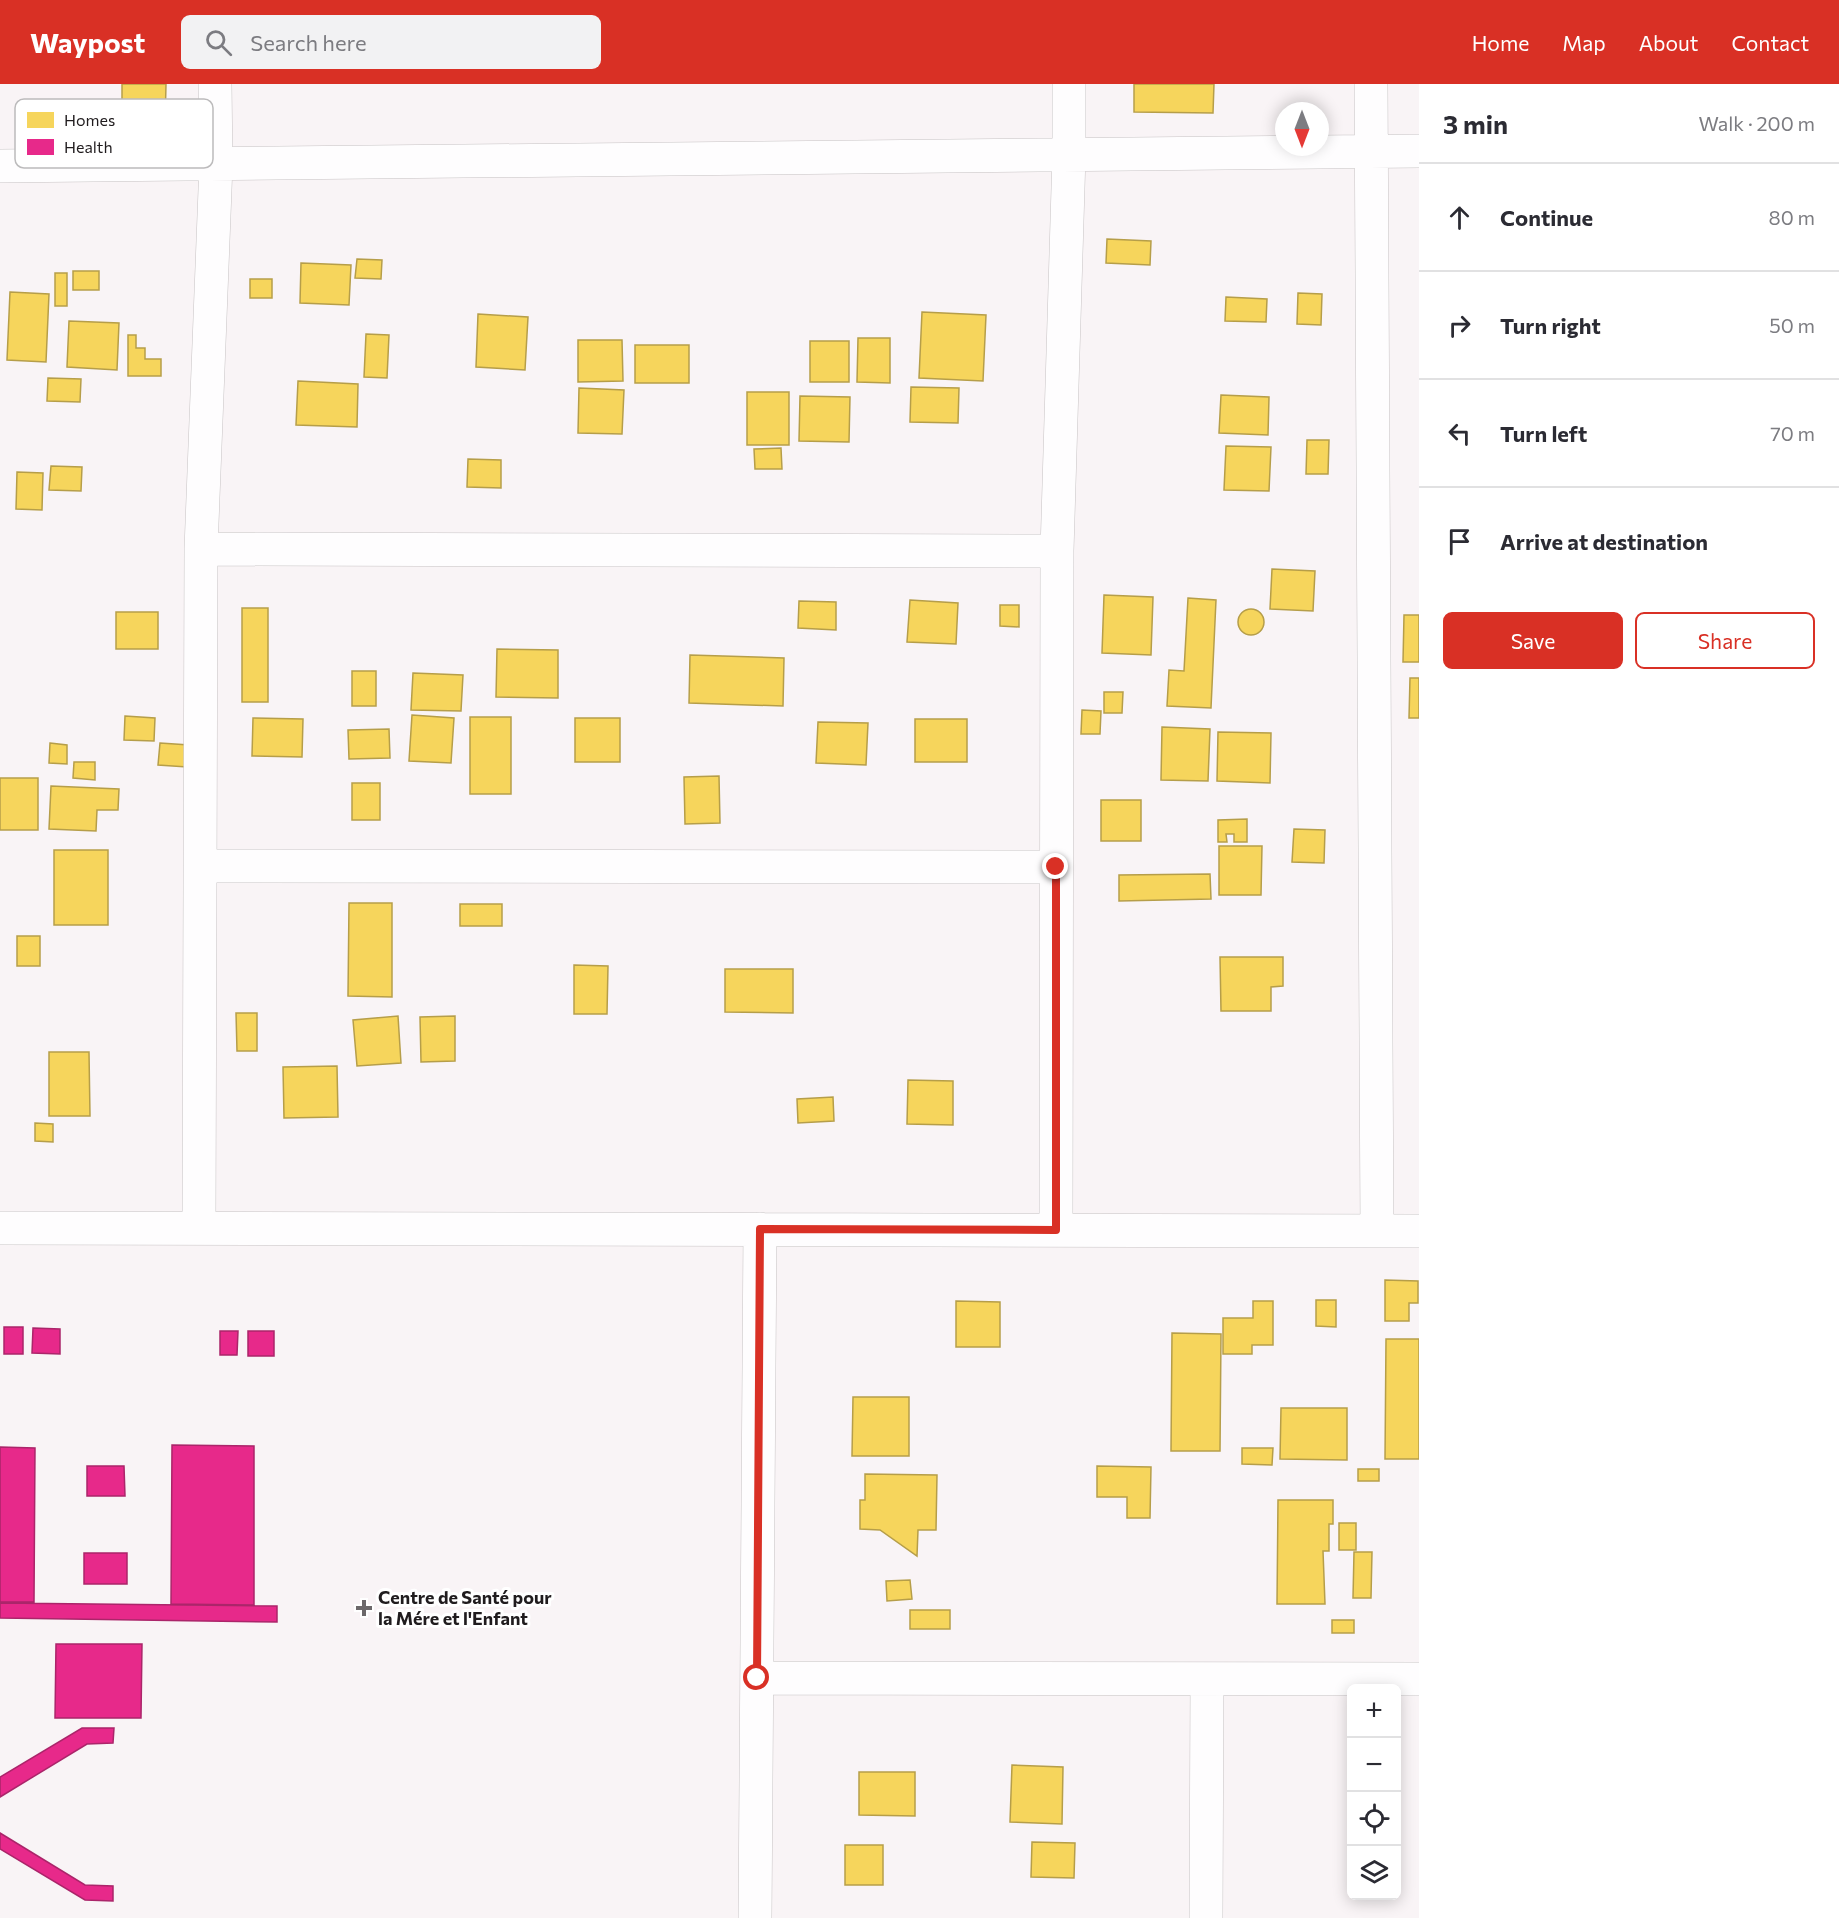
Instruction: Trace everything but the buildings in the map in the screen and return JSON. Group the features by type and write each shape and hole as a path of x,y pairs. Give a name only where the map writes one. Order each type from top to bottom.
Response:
{"street":[{"path":"199,1228 201,549 216,164 215,84"},
{"path":"1056,1230 1057,551 1069,155 1069,84"},
{"path":"1371,84 1377,1231"},
{"path":"213,164 1419,151"},
{"path":"0,166 15,166"},
{"path":"201,549 1057,551"},
{"path":"200,866 1056,867"},
{"path":"0,1228 1419,1231"},
{"path":"755,1918 760,1229"},
{"path":"757,1678 1419,1679"},
{"path":"1206,1918 1207,1679"}],"place":[{"name":"Centre de Santé pour la Mére et l'Enfant","path":"364,1608"}],"route":[{"path":"757,1678 760,1229 1056,1230 1056,867"}]}
